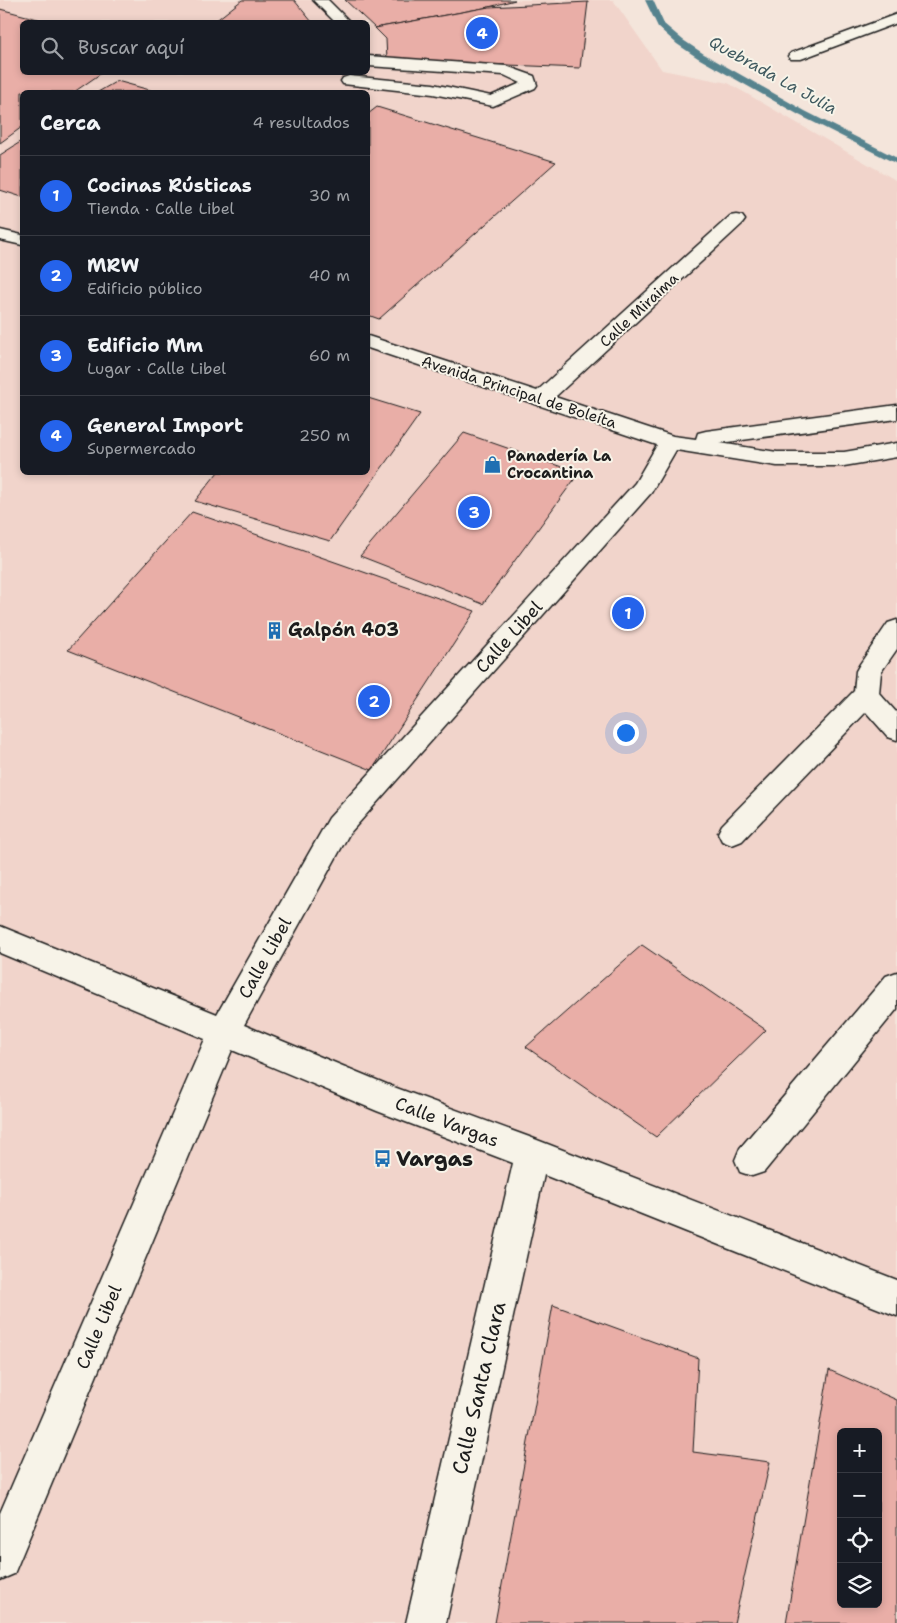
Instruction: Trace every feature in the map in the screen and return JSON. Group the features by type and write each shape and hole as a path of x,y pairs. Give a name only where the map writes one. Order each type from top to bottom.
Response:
{"street":[{"path":"320,0 341,20"},
{"path":"873,27 876,11"},
{"path":"796,56 897,18"},
{"path":"349,82 432,89 493,101 529,85 529,79 506,71 370,61"},
{"name":"Calle Miraima","path":"541,399 736,220"},
{"path":"0,235 20,240"},
{"name":"Avenida Principal de Boleíta","path":"370,343 670,442 777,458 844,458 897,450"},
{"name":"Avenida Principal de Boleíta","path":"670,442 897,412"},
{"name":"Calle Libel","path":"0,1560 224,1031 339,826 643,488 670,442"},
{"path":"732,833 866,695 869,671 897,629"},
{"path":"866,695 897,730"},
{"name":"Calle Vargas","path":"0,939 388,1100 532,1154 897,1298"},
{"path":"752,1160 897,986"},
{"name":"Calle Santa Clara","path":"426,1623 532,1154"}],"shaded area":[{"path":"0,0 613,0 662,70 728,83 897,181 897,1623 0,1623"}],"building":[{"path":"242,0 294,0 310,20 217,20"},
{"path":"345,0 515,0 489,7 375,28 370,23 370,20 366,20"},
{"path":"588,2 580,68 387,60 386,39 375,28 489,7"},
{"path":"0,9 41,20 20,20 20,75 99,75 77,90 20,90 20,128 0,143"},
{"path":"117,81 150,90 101,90"},
{"path":"377,107 556,162 379,319 370,316 370,112"},
{"path":"20,142 20,196 0,190 0,155"},
{"path":"370,399 420,414 330,541 195,501 216,475 370,475"},
{"path":"464,433 579,473 483,604 360,556"},
{"name":"Galpón 403","path":"192,512 475,611 372,770 68,650"},
{"path":"642,945 766,1030 656,1137 526,1047"},
{"path":"553,1305 698,1358 693,1452 770,1462 734,1623 495,1623"},
{"path":"829,1370 897,1400 897,1623 786,1623"}],"waterway":[{"name":"Quebrada La Julia","path":"649,0 661,25 680,42 701,56 802,113 897,161"}],"place":[{"name":"General Import","path":"482,33"},
{"name":"Panadería La Crocantina","path":"493,465"},
{"name":"Edificio Mm","path":"474,512"},
{"name":"Cocinas Rústicas","path":"628,613"},
{"name":"Galpón 403","path":"274,630"},
{"name":"MRW","path":"374,701"},
{"name":"Vargas","path":"382,1159"}]}
